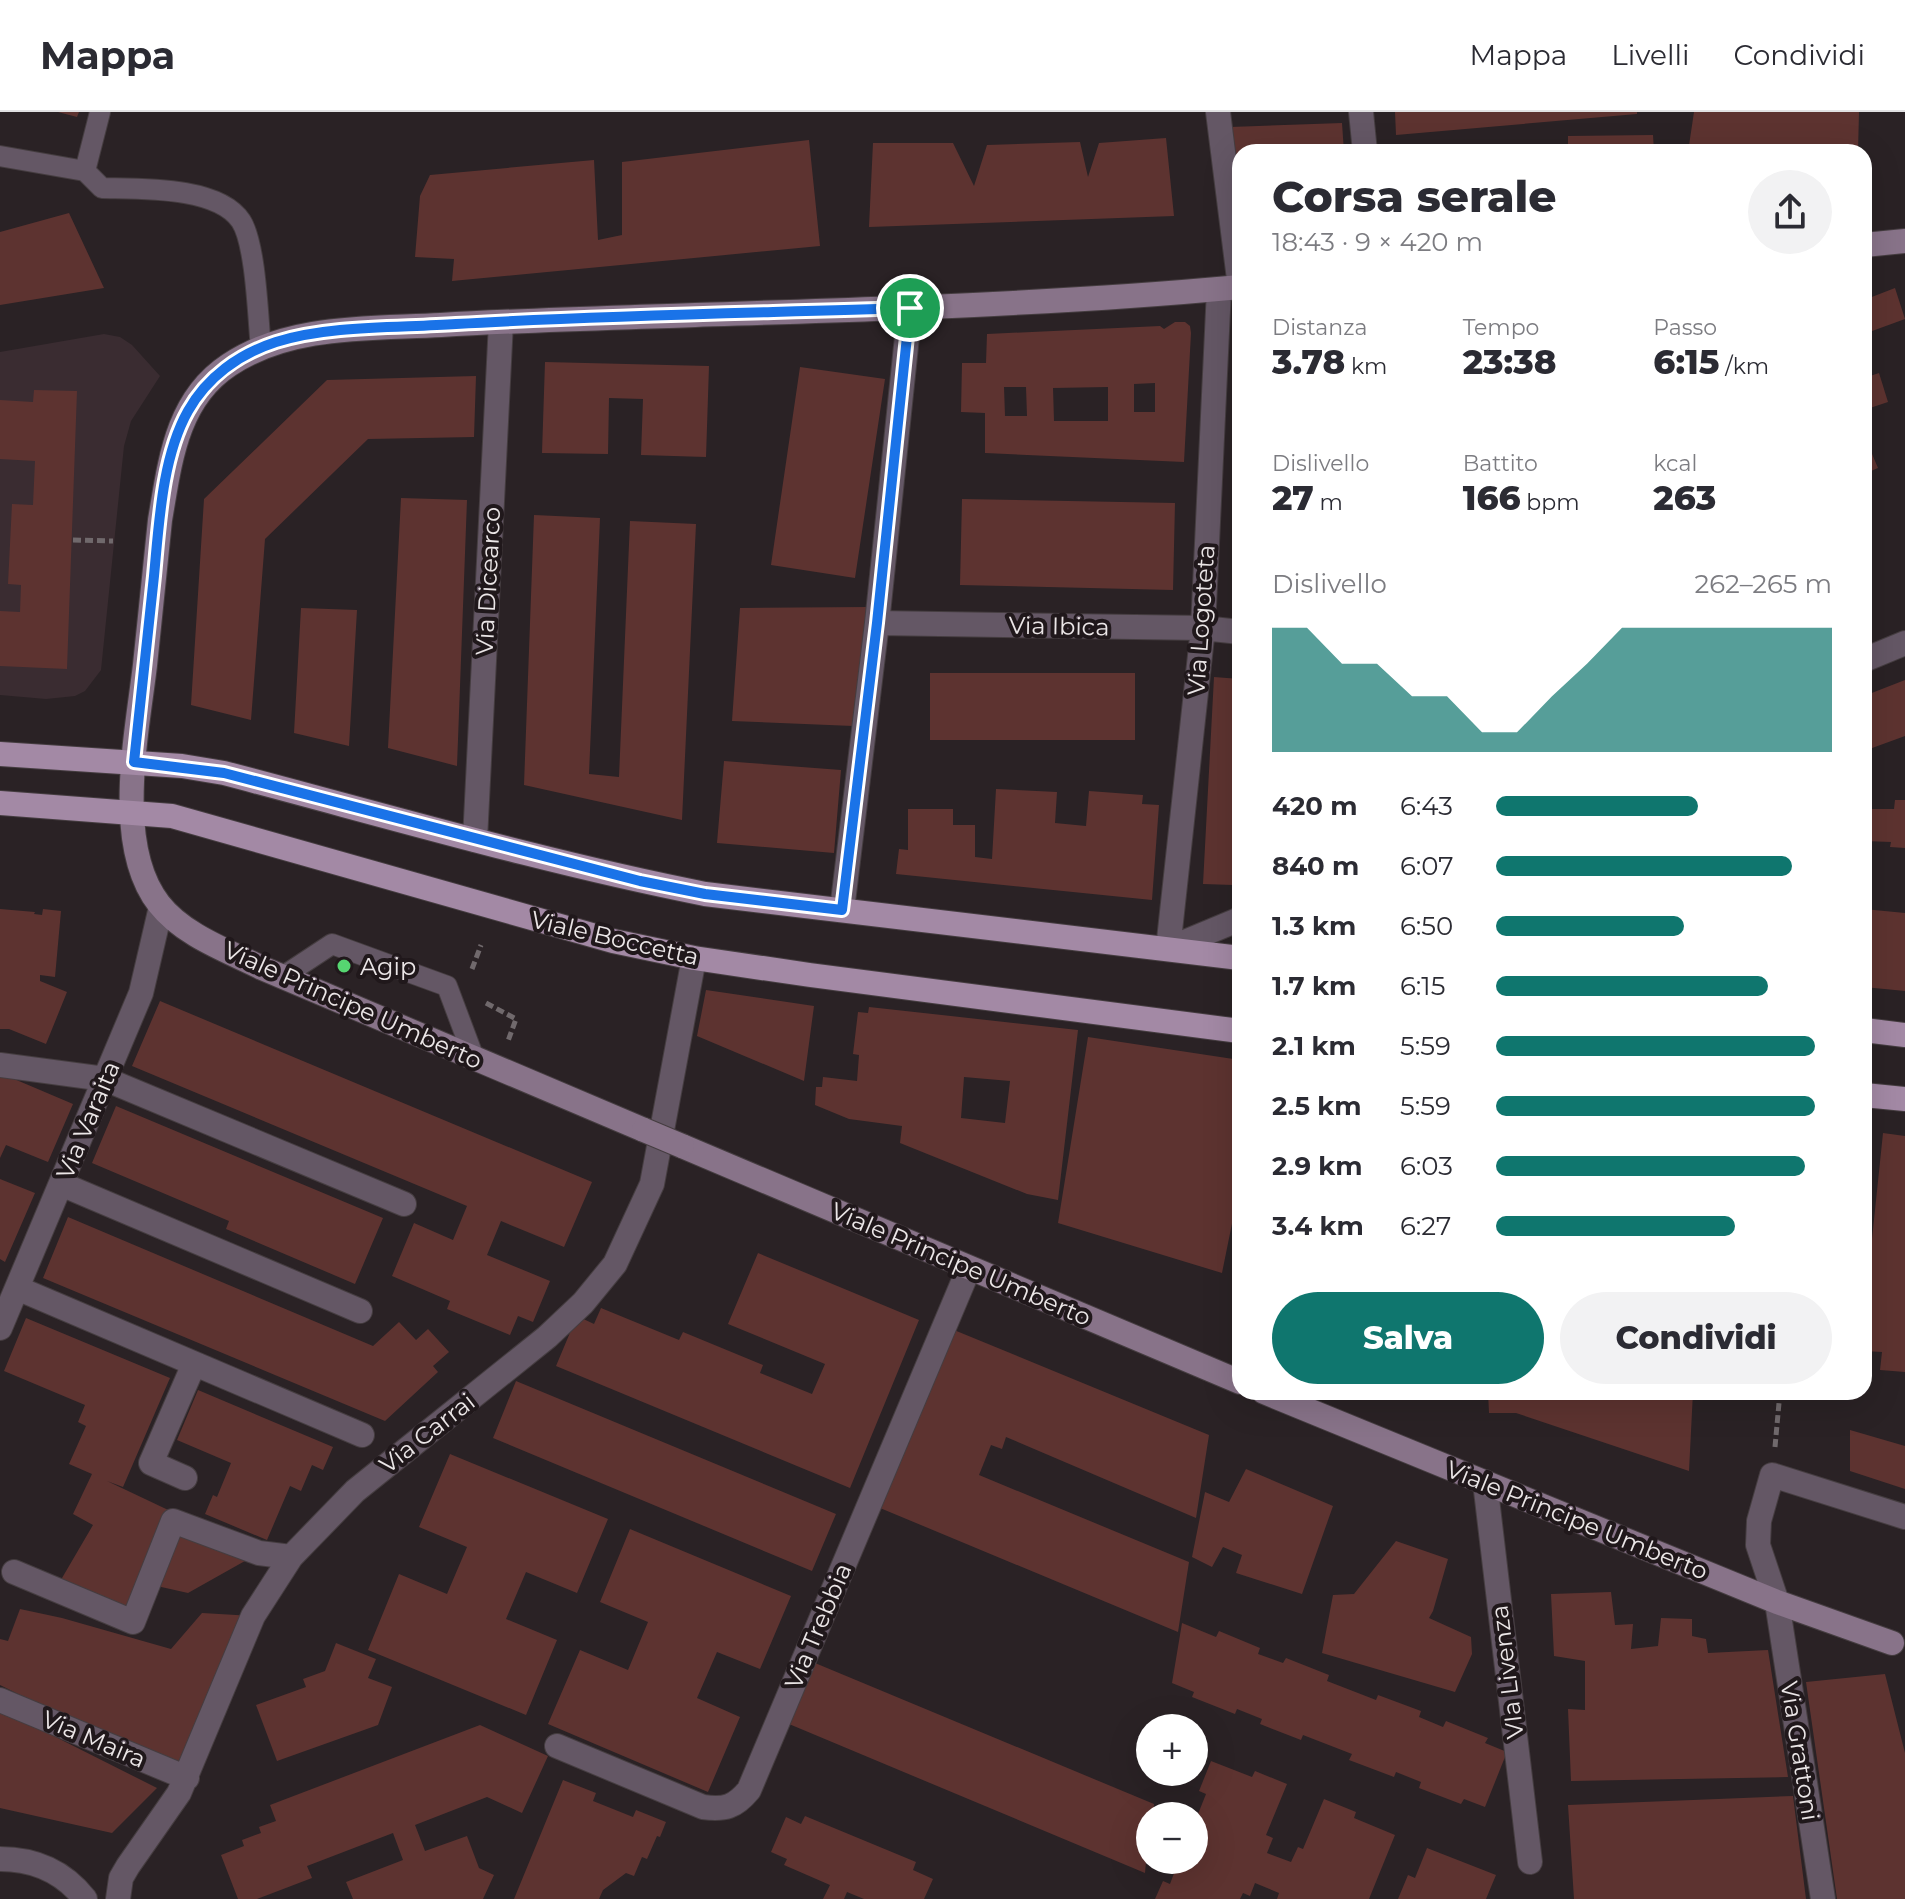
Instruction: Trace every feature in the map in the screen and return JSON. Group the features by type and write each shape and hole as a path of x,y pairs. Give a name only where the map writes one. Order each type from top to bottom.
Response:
{"main road":[{"path":"1872,244 1905,241"},
{"name":"Viale Principe Umberto","path":"1232,288 910,308 501,322 306,335 261,349 212,378 186,414 174,443 160,520 134,762 132,813 143,876 161,907 204,939 282,977 1232,1379"},
{"path":"0,754 134,762 224,773 475,840 705,894 1232,957"},
{"name":"Viale Boccetta","path":"0,803 172,816 613,941 694,958 1232,1030"},
{"path":"1872,1031 1905,1035"},
{"path":"1872,1096 1905,1099"},
{"name":"Viale Principe Umberto","path":"1284,1400 1777,1602 1892,1643"}],"street":[{"name":"Via Logoteta","path":"1218,112 1232,276"},
{"path":"1361,112 1364,144"},
{"name":"Via Logoteta","path":"1168,949 1203,628 1232,299"},
{"path":"842,910 877,623 910,308"},
{"name":"Via Dicearco","path":"475,840 501,322"},
{"name":"Via Ibica","path":"877,623 1203,628 1232,631"},
{"path":"1872,657 1905,643"},
{"name":"Via Varaita","path":"0,1328 141,993 161,907"},
{"path":"1168,949 1232,922"},
{"name":"Via Carrai","path":"118,1899 121,1878 169,1810 187,1778 253,1616 291,1557 355,1491 547,1337 601,1284 627,1240 652,1184 694,958"},
{"path":"0,1065 105,1079 404,1204"},
{"path":"61,1184 360,1311"},
{"name":"Via Trebbia","path":"557,1746 703,1807 728,1808 740,1801 749,1790 969,1268"},
{"path":"17,1288 362,1435"},
{"path":"185,1478 151,1463 194,1364"},
{"path":"1772,1475 1905,1517"},
{"name":"Via Grattoni","path":"1772,1475 1759,1521 1758,1545 1777,1602 1823,1899"},
{"name":"VIa Livenza","path":"1485,1482 1530,1862"},
{"path":"14,1572 133,1622 173,1521 259,1553 291,1557"},
{"name":"Via Maira","path":"0,1700 187,1778"},
{"path":"0,1859 17,1859 48,1868 64,1877 85,1899"}],"lane":[{"path":"85,171 100,112"},
{"path":"0,156 85,171 102,188 155,190 216,199 241,221 252,255 261,349"},
{"path":"282,977 332,944 447,986 474,1058"}],"path":[{"path":"73,540 113,541"},
{"path":"1772,1475 1779,1400"}],"shaded area":[{"path":"104,334 120,337 132,345 160,376 131,421 124,446 101,670 85,691 75,696 46,699 0,695 0,352"}],"building":[{"path":"58,112 79,112 77,117"},
{"path":"1395,112 1637,112 1637,114 1396,135"},
{"path":"1694,112 1859,112 1858,144 1689,144"},
{"path":"1342,123 1343,144 1232,144 1230,127"},
{"path":"1653,135 1654,144 1568,144 1568,136"},
{"path":"1166,138 1174,216 869,227 873,143 953,143 974,186 987,145 1080,142 1088,177 1099,143"},
{"path":"809,140 820,246 452,281 454,259 415,257 420,196 430,175 594,160 598,240 622,235 622,162"},
{"path":"69,213 104,288 0,305 0,232"},
{"path":"1895,288 1905,319 1872,331 1872,297"},
{"path":"1175,322 1185,322 1190,326 1184,462 985,453 985,413 961,412 962,363 986,363 987,334 1160,326 1164,329","holes":["1155,383 1155,412 1134,412 1134,384","1004,387 1026,387 1027,416 1005,416","1108,387 1108,421 1054,421 1053,388"]},
{"path":"545,362 709,366 706,457 641,455 643,399 609,398 608,454 542,453"},
{"path":"800,367 885,379 855,578 771,565"},
{"path":"1879,373 1888,402 1872,407 1872,375"},
{"path":"476,376 474,437 368,439 265,539 251,720 191,705 204,499 327,380"},
{"path":"34,390 77,391 67,669 0,666 0,611 20,612 21,585 8,584 12,504 33,505 35,461 0,459 0,400 33,402"},
{"path":"1872,454 1878,468 1872,471"},
{"path":"401,498 467,500 457,766 388,748"},
{"path":"962,499 1175,503 1173,590 960,585"},
{"path":"534,515 600,518 589,774 619,777 630,521 696,524 682,820 524,785"},
{"path":"869,607 853,726 732,721 740,608"},
{"path":"301,608 357,610 349,746 294,733"},
{"path":"930,673 1135,673 1135,740 930,740"},
{"path":"1214,677 1232,678 1232,885 1203,884"},
{"path":"1905,680 1905,736 1872,748 1872,693"},
{"path":"724,761 841,770 834,853 717,843"},
{"path":"996,789 1057,792 1055,823 1086,826 1089,791 1143,795 1142,804 1159,805 1152,900 896,874 899,849 908,850 908,809 953,809 953,825 975,825 975,857 992,859"},
{"path":"1895,800 1905,800 1905,848 1890,847 1891,842 1872,841 1872,809 1894,809"},
{"path":"0,909 42,915 43,909 61,911 55,977 40,975 40,981 67,992 46,1044 9,1029 0,1029"},
{"path":"1872,910 1905,913 1905,991 1872,988"},
{"path":"706,990 814,1006 804,1081 697,1036"},
{"path":"160,1001 592,1182 564,1247 501,1221 487,1255 550,1281 533,1322 518,1316 510,1335 447,1309 450,1301 392,1276 414,1223 453,1240 467,1206 132,1066"},
{"path":"869,1007 1078,1030 1058,1200 1027,1194 900,1143 902,1126 849,1119 815,1105 816,1087 822,1087 823,1077 857,1081 859,1055 853,1054 858,1012 868,1013","holes":["964,1077 1010,1081 1005,1123 961,1118"]},
{"path":"1088,1037 1232,1059 1232,1224 1222,1273 1058,1223"},
{"path":"0,1073 73,1104 48,1162 6,1145 0,1158"},
{"path":"116,1106 383,1218 355,1284 226,1229 229,1221 92,1163"},
{"path":"1883,1133 1905,1136 1905,1372 1880,1370 1882,1352 1872,1351 1872,1239"},
{"path":"0,1179 35,1193 5,1262 0,1259"},
{"path":"68,1217 373,1346 399,1322 416,1340 428,1329 449,1352 433,1366 438,1372 385,1421 43,1278"},
{"path":"758,1253 919,1320 850,1488 556,1366 577,1316 594,1324 601,1308 679,1340 683,1332 763,1365 760,1373 812,1394 825,1364 728,1324"},
{"path":"26,1318 170,1378 123,1487 107,1481 259,1553 188,1593 148,1584 133,1622 55,1590 93,1525 73,1514 92,1474 69,1464 86,1426 78,1422 85,1405 4,1371"},
{"path":"954,1330 1209,1435 1196,1518 1006,1437 1002,1449 991,1445 979,1475 1189,1562 1178,1632 880,1508"},
{"path":"516,1381 836,1514 812,1571 493,1438"},
{"path":"198,1390 333,1447 323,1470 312,1465 301,1491 290,1486 267,1540 205,1514 213,1495 217,1497 231,1463 177,1440"},
{"path":"1488,1400 1693,1400 1689,1471 1516,1413 1489,1413"},
{"path":"1850,1430 1905,1446 1905,1489 1850,1471"},
{"path":"450,1454 608,1519 577,1593 526,1572 506,1619 557,1640 526,1715 368,1650 399,1574 447,1594 467,1547 419,1527"},
{"path":"1246,1469 1333,1506 1302,1594 1236,1573 1242,1555 1223,1547 1212,1567 1192,1557 1205,1492 1229,1502"},
{"path":"630,1529 791,1596 760,1669 717,1652 697,1698 740,1717 708,1792 548,1724 580,1650 628,1670 648,1622 600,1602"},
{"path":"1396,1541 1448,1559 1429,1618 1471,1637 1472,1654 1455,1692 1322,1653 1333,1595 1354,1594"},
{"path":"1611,1592 1615,1625 1633,1624 1631,1649 1658,1646 1661,1618 1692,1619 1692,1636 1706,1639 1708,1653 1768,1650 1788,1777 1571,1781 1568,1709 1585,1710 1585,1661 1554,1656 1551,1594"},
{"path":"20,1609 171,1649 202,1613 253,1616 187,1778 0,1685 0,1639 8,1641"},
{"path":"1182,1623 1216,1637 1219,1631 1260,1648 1258,1654 1283,1663 1286,1658 1329,1675 1327,1681 1376,1700 1378,1695 1421,1711 1419,1717 1443,1727 1446,1721 1488,1738 1485,1743 1507,1752 1485,1807 1464,1799 1461,1804 1419,1788 1421,1782 1396,1772 1394,1777 1349,1760 1352,1754 1303,1735 1301,1740 1260,1724 1262,1719 1237,1709 1235,1714 1192,1697 1194,1692 1172,1683"},
{"path":"336,1643 376,1659 368,1678 392,1687 378,1725 277,1761 256,1705 306,1687 303,1679 325,1671"},
{"path":"815,1663 1149,1802 1136,1802 1136,1869 789,1724"},
{"path":"1885,1674 1905,1753 1905,1899 1837,1899 1806,1682"},
{"path":"0,1709 157,1788 112,1833 0,1808"},
{"path":"480,1725 548,1756 522,1813 487,1797 415,1825 425,1851 467,1836 479,1868 494,1875 483,1899 353,1899 346,1882 403,1860 393,1833 307,1866 312,1878 257,1899 238,1899 221,1855 244,1846 242,1840 261,1833 259,1827 276,1821 270,1805"},
{"path":"1211,1761 1252,1777 1255,1771 1287,1784 1266,1835 1273,1838 1267,1853 1291,1862 1298,1847 1303,1849 1324,1799 1356,1812 1354,1818 1395,1835 1369,1899 1277,1899 1279,1893 1255,1883 1250,1896 1243,1893 1240,1899 1155,1899 1163,1881 1170,1884 1174,1874 1208,1874 1208,1802 1203,1802 1206,1794 1199,1791 1201,1786 1208,1786"},
{"path":"563,1780 596,1793 593,1801 633,1817 636,1810 666,1822 660,1837 657,1836 647,1859 642,1857 634,1876 626,1873 603,1890 599,1899 514,1899"},
{"path":"1793,1796 1806,1899 1574,1899 1568,1805"},
{"path":"805,1816 916,1862 913,1870 933,1879 924,1899 864,1899 847,1892 844,1899 823,1899 830,1885 784,1865 787,1859 771,1852 786,1817 801,1824"},
{"path":"1427,1848 1496,1875 1486,1899 1398,1899 1408,1875 1415,1878"}],"place":[{"name":"Agip","path":"344,966"}],"route":[{"path":"910,308 877,623 842,910 705,894 640,881 224,773 134,762 160,520 171,453 177,433 196,397 212,378 251,352 306,335 353,330 910,308"}]}
